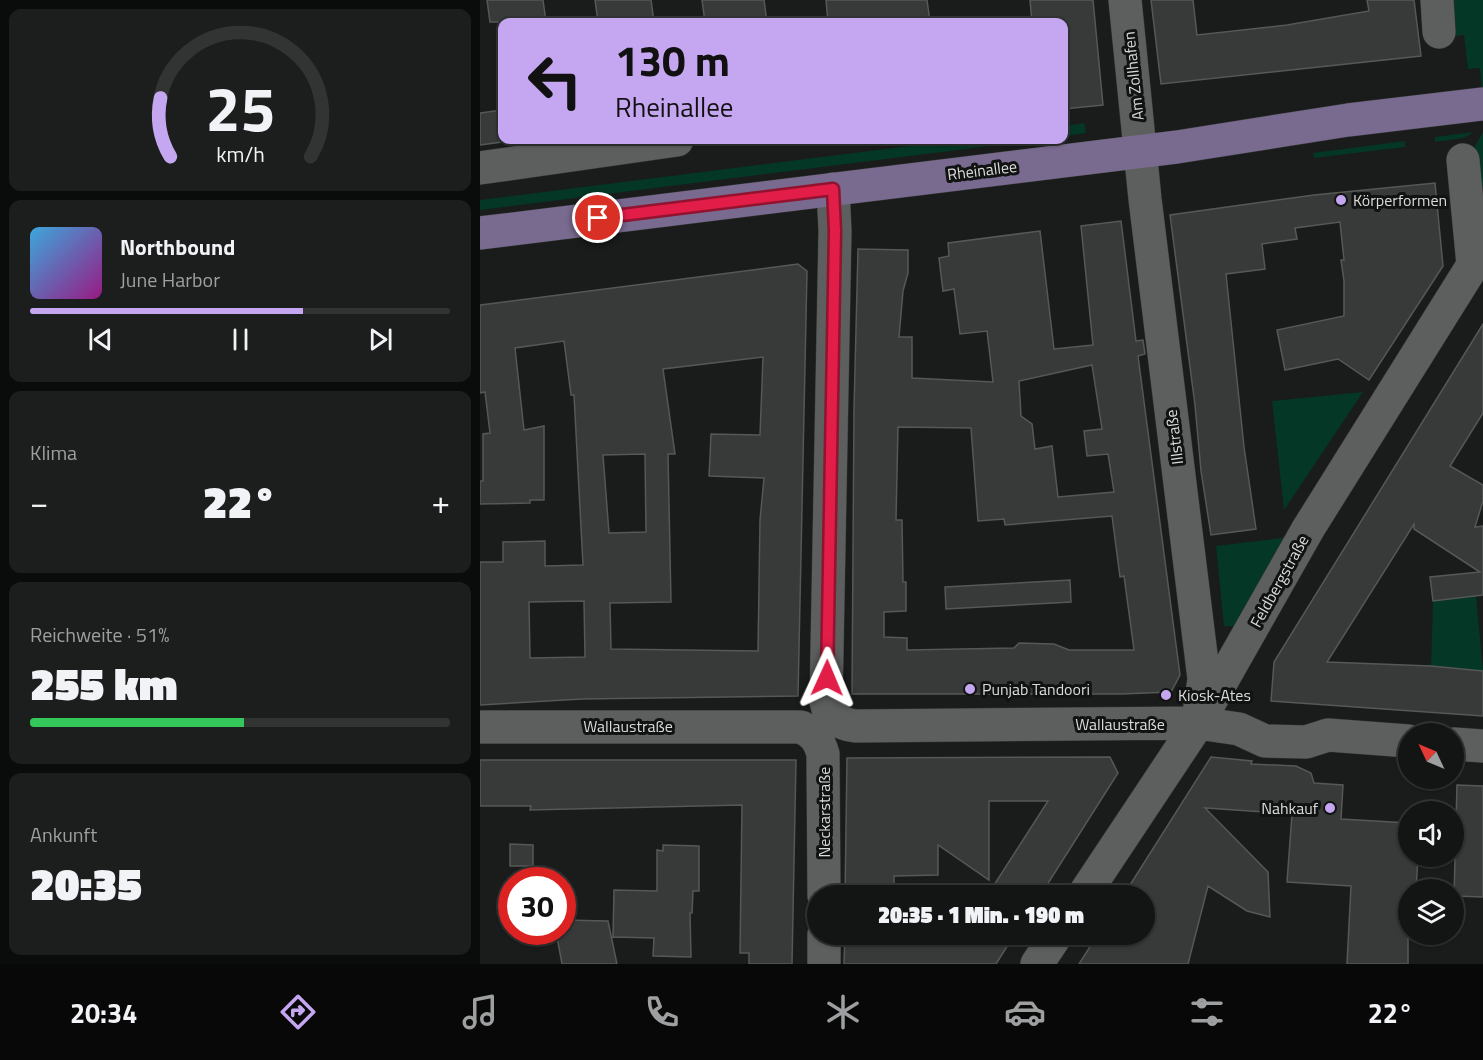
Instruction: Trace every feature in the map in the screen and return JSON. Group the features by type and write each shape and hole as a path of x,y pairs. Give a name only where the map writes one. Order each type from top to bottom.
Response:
{"main road":[{"name":"Rheinallee","path":"480,233 1141,151 1348,120 1483,104"}],"street":[{"name":"Am Zollhafen","path":"1125,0 1141,151"},
{"path":"480,168 649,144"},
{"name":"Illstraße","path":"1141,151 1204,679 1198,723"},
{"name":"Feldbergstraße","path":"1090,885 1198,723 1308,529 1480,259 1463,160"},
{"name":"Neckarstraße","path":"824,885 824,754 819,741 826,702 835,243 833,189"},
{"name":"Wallaustraße","path":"480,727 801,727 838,721 855,726 1198,723 1239,729 1264,741 1306,742 1328,735 1398,740"},
{"path":"1464,745 1483,746"},
{"path":"824,945 824,964"},
{"path":"1037,964 1050,945"}],"green space":[{"path":"1438,0 1483,0 1483,101 1480,68 1468,69 1464,35 1441,38"},
{"path":"1084,123 1086,133 1068,135 1068,125"},
{"path":"1474,132 1464,138 1435,142 1435,137"},
{"path":"1483,132 1483,224 1474,148"},
{"path":"1405,141 1405,147 1314,158 1313,153"},
{"path":"926,144 1006,144 480,210 480,200"},
{"path":"1363,392 1284,510 1272,401"},
{"path":"1291,537 1235,626 1224,626 1216,546"},
{"path":"1476,596 1483,671 1431,666 1433,601"}],"building":[{"path":"487,0 543,0 545,18 498,18 498,22 490,22"},
{"path":"595,0 651,0 653,18 597,18"},
{"path":"702,0 764,0 766,18 704,18"},
{"path":"826,0 927,0 929,18 828,18"},
{"path":"1030,0 1093,0 1103,105 1068,109 1068,18 1032,18"},
{"path":"1151,0 1193,0 1197,35 1287,25 1369,11 1367,0 1414,0 1421,56 1161,84"},
{"path":"498,111 498,143 480,145 480,113"},
{"path":"1435,183 1443,266 1369,380 1338,359 1285,370 1277,330 1344,316 1344,281 1341,260 1344,260 1340,222 1295,228 1297,239 1262,244 1265,269 1226,274 1244,447 1256,529 1211,535 1170,215 1314,195"},
{"path":"1121,221 1136,341 1143,340 1145,354 1138,356 1180,675 1171,692 852,694 854,409 858,249 908,250 908,273 903,291 899,337 912,337 912,378 993,382 987,331 960,334 954,289 943,291 939,258 949,256 948,243 1040,231 1054,349 1093,345 1081,226","holes":["1092,365 1102,429 1084,431 1087,456 1108,454 1114,492 1058,497 1052,446 1035,449 1032,424 1021,416 1019,381","898,427 971,428 978,521 1004,519 1005,525 1112,516 1120,577 1124,576 1134,650 1069,650 1054,644 1019,643 1014,648 907,650 907,638 884,637 884,612 906,611 902,520 896,520"]},
{"path":"798,264 807,271 798,696 582,699 480,705 480,562 503,562 503,542 545,541 545,566 583,565 574,395 571,395 564,341 515,348 524,430 544,426 544,500 530,500 530,503 480,504 480,481 483,481 483,434 490,433 485,392 480,393 480,305","holes":["763,357 760,435 711,434 709,476 764,478 760,520 758,651 611,649 610,603 671,602 668,454 675,454 663,369","645,454 646,532 609,533 603,455","584,601 585,657 530,658 529,602"]},
{"path":"1483,324 1483,413 1450,466 1483,485 1483,501 1475,527 1483,526 1483,595 1433,601 1430,577 1480,572 1414,529 1414,524 1327,662 1431,666 1483,671 1483,716 1271,701 1274,662"},
{"path":"1070,580 1071,602 946,609 945,587"},
{"path":"1110,757 1118,773 1047,885 994,885 1048,801 989,801 989,880 938,845 938,875 894,876 894,885 845,885 847,758"},
{"path":"1211,757 1252,761 1251,764 1296,766 1311,773 1314,783 1343,785 1341,819 1398,822 1398,867 1417,867 1417,879 1398,879 1398,945 1408,945 1408,964 1347,964 1351,886 1287,882 1292,814 1205,808 1268,872 1270,917 1247,911 1208,886 1188,964 1079,964 1091,945 1155,945 1155,885 1130,885"},
{"path":"480,760 796,760 792,964 749,964 749,953 740,953 742,805 530,810 531,806 480,806"},
{"path":"1464,785 1483,786 1483,897 1464,896 1464,879 1454,879 1455,867 1464,867 1464,801 1457,801 1457,789 1464,789"},
{"path":"510,844 533,845 533,866 510,866"},
{"path":"663,845 699,846 699,891 693,891 692,913 690,913 691,957 653,956 654,938 613,937 614,890 657,891 657,850 663,851"},
{"path":"576,920 608,921 617,964 562,964 558,945 576,945"},
{"path":"845,945 1008,945 996,964 844,964"}],"place":[{"name":"Körperformen","path":"1341,200"},
{"name":"Punjab Tandoori","path":"970,689"},
{"name":"Kiosk-Ates","path":"1166,695"},
{"name":"Nahkauf","path":"1330,808"}],"route":[{"path":"598,218 833,189 835,231 827,678"}]}
